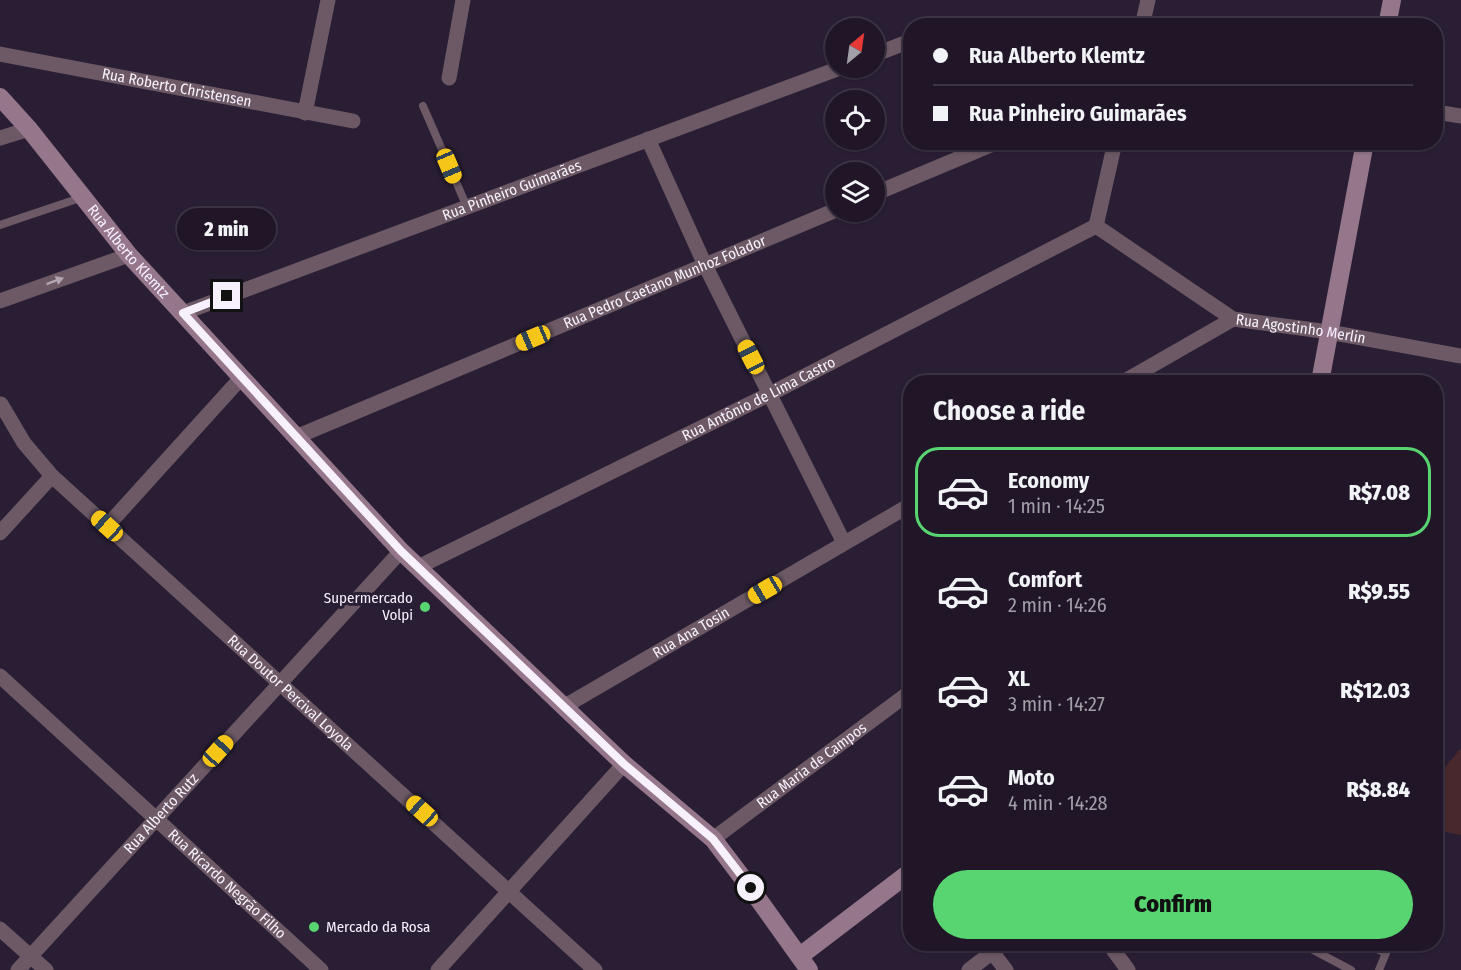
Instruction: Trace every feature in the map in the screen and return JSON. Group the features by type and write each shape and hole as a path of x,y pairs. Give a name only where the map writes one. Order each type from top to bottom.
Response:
{"street":[{"path":"305,113 328,0"},
{"path":"449,78 463,0"},
{"path":"1144,18 1148,0"},
{"path":"1389,18 1392,0"},
{"path":"885,51 903,44"},
{"name":"Rua Roberto Christensen","path":"0,54 353,121"},
{"name":"Rua Pinheiro Guimarães","path":"183,313 825,74"},
{"name":"Rua Alberto Klemtz","path":"0,97 29,129 129,255 401,551 624,764 713,839 804,963"},
{"path":"1443,113 1461,116"},
{"path":"0,138 29,129"},
{"path":"648,139 705,265 844,543"},
{"path":"885,189 979,150"},
{"path":"1096,226 1113,150"},
{"path":"1321,375 1363,150"},
{"name":"Rua Pedro Caetano Munhoz Folador","path":"296,437 825,215"},
{"name":"Rua Agostinho Merlin","path":"1096,226 1233,319 1329,332 1461,356"},
{"name":"Rua Antônio de Lima Castro","path":"418,567 770,394 1096,226"},
{"path":"0,301 129,255"},
{"path":"1135,375 1233,319"},
{"path":"107,526 241,378"},
{"name":"Rua Doutor Percival Loyola","path":"2,404 24,442 52,476 595,970"},
{"path":"0,533 52,476"},
{"name":"Rua Ana Tosin","path":"565,706 903,509"},
{"name":"Rua Alberto Rutz","path":"18,970 401,551"},
{"name":"Rua Ricardo Negrão Filho","path":"0,676 321,970"},
{"name":"Rua Maria de Campos","path":"713,839 903,697"},
{"path":"438,970 624,764"},
{"path":"804,963 903,878"},
{"path":"0,929 46,970"},
{"path":"969,970 994,951"},
{"path":"999,951 1006,970"},
{"path":"1114,951 1128,970"}],"lane":[{"path":"423,106 467,207"},
{"path":"0,225 84,197"},
{"path":"1315,951 1351,970"},
{"path":"1379,970 1386,953 1382,951"}],"shaded area":[{"path":"1461,748 1461,835 1443,831 1443,770"}],"place":[{"name":"Supermercado Volpi","path":"425,607"},
{"name":"Mercado da Rosa","path":"314,927"}],"route":[{"path":"227,296 183,313 401,551 624,764 713,839 751,888"}]}
